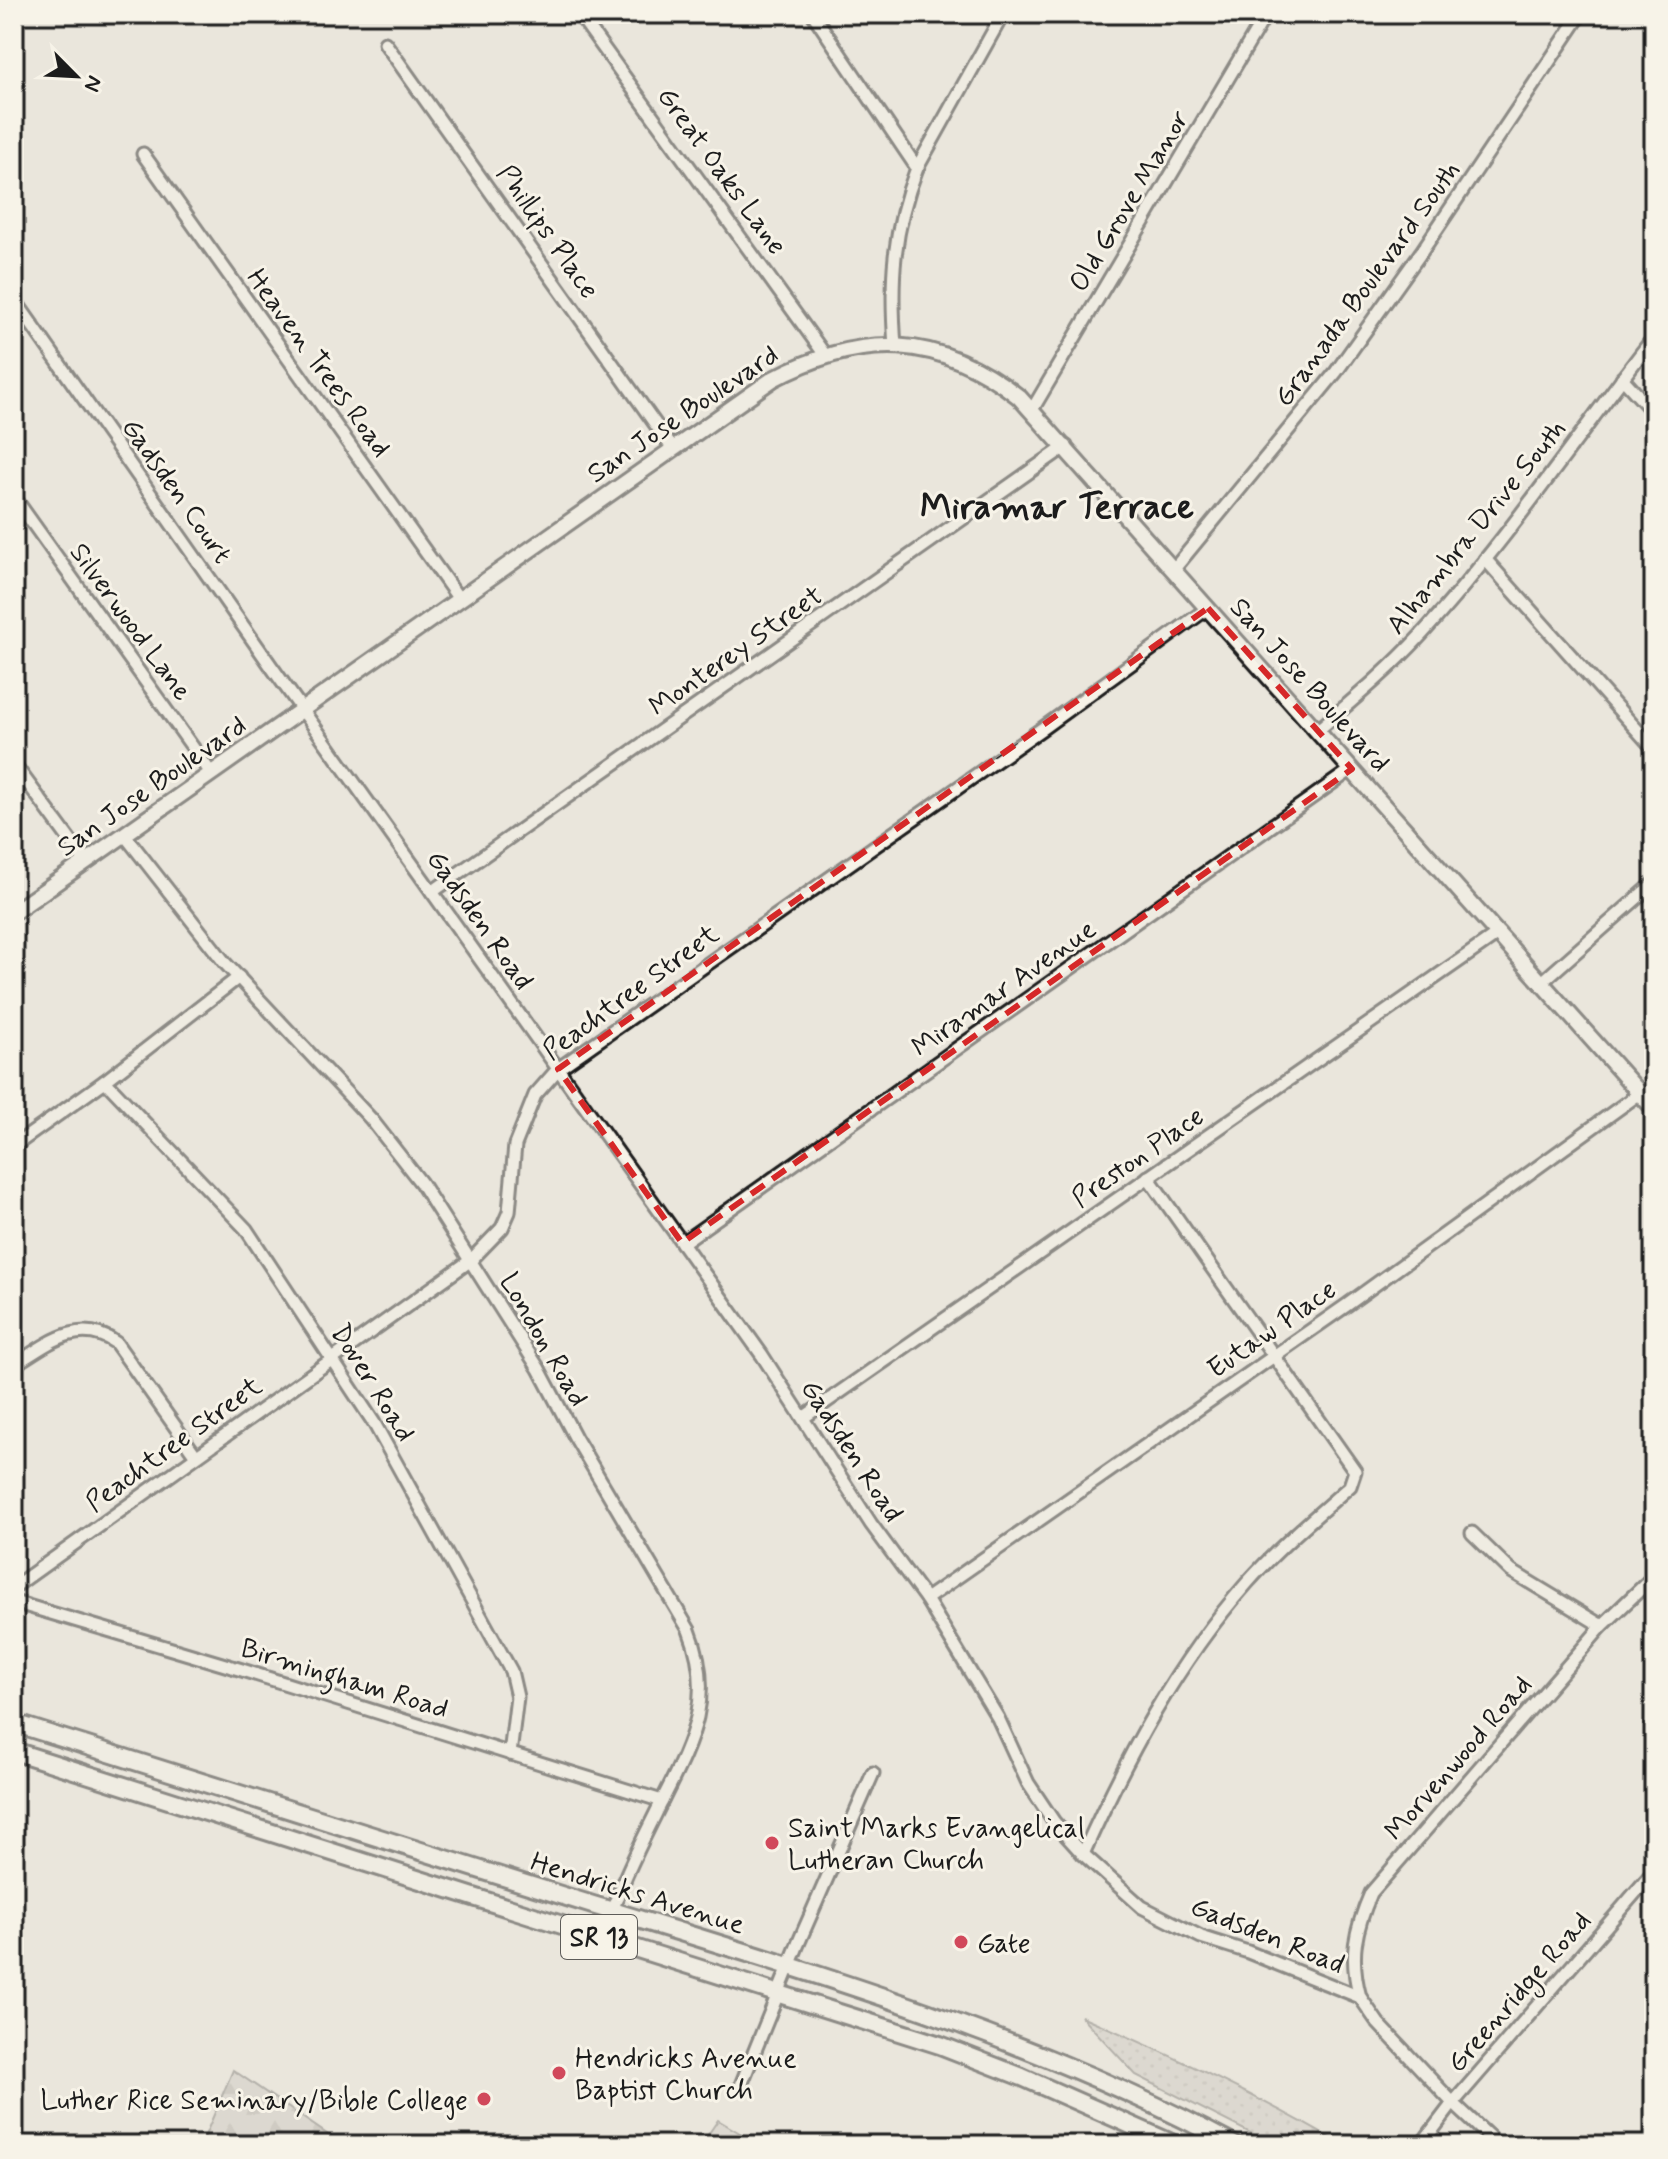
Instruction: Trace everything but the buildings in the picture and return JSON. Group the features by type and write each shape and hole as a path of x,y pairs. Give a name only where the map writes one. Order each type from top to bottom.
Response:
{"main road":[{"name":"Hendricks Avenue","path":"14,1723 933,2014 1077,2071 1234,2145"},
{"path":"89,1775 97,1749"},
{"name":"Hendricks Avenue","path":"14,1751 923,2039 1022,2077 1176,2145"},
{"path":"261,1830 265,1802"},
{"path":"408,1875 416,1850"},
{"path":"923,2039 933,2014"}],"street":[{"name":"Great Oaks Lane","path":"579,14 825,355"},
{"path":"813,14 917,168"},
{"path":"895,346 891,295 901,215 917,168 1003,14"},
{"name":"Old Grove Manor","path":"1032,410 1266,14"},
{"name":"Granada Boulevard South","path":"1174,569 1336,372 1422,251 1581,14"},
{"name":"Phillips Place","path":"385,43 673,449"},
{"name":"Heaven Trees Road","path":"143,154 459,599"},
{"name":"Gadsden Court","path":"14,299 302,709"},
{"name":"Alhambra Drive South","path":"1318,730 1401,656 1485,559 1654,337"},
{"name":"San Jose Boulevard","path":"14,912 773,379 845,349 915,346 940,353 998,380 1032,410 1654,1109"},
{"path":"1622,378 1654,413"},
{"name":"Monterey Street","path":"432,892 1066,446"},
{"name":"Silverwood Lane","path":"14,497 211,773"},
{"path":"1485,559 1654,749"},
{"name":"Peachtree Street","path":"14,1587 471,1260 502,1228 509,1212 515,1145 535,1095 558,1069 1208,608"},
{"name":"Gadsden Road","path":"302,709 682,1243 803,1418 871,1524 926,1599 998,1718 1028,1783 1054,1822 1083,1854 1142,1907 1201,1937 1248,1952 1360,1997 1378,2023 1453,2103 1498,2145"},
{"path":"14,764 86,862"},
{"name":"Miramar Avenue","path":"682,1243 1352,769"},
{"name":"London Road","path":"124,834 239,977 371,1119 435,1203 539,1369 575,1437 689,1630 698,1653 702,1676 701,1704 695,1727 683,1760 611,1910 603,1939"},
{"path":"1542,982 1654,883"},
{"name":"Preston Place","path":"803,1418 1499,933"},
{"path":"14,1146 105,1081 239,977"},
{"name":"Dover Road","path":"105,1081 246,1229 374,1423 511,1671 517,1697 510,1754"},
{"name":"Eutaw Place","path":"926,1599 1640,1093"},
{"path":"1083,1854 1147,1721 1198,1647 1249,1581 1279,1549 1350,1486 1355,1471 1148,1177"},
{"path":"14,1365 70,1333 83,1330 105,1334 116,1343 196,1456"},
{"path":"1472,1533 1511,1571 1602,1626"},
{"name":"Morvenwood Road","path":"1360,1997 1353,1973 1354,1947 1371,1893 1602,1626 1654,1576"},
{"name":"Birmingham Road","path":"14,1602 662,1801"},
{"path":"741,2085 873,1773"},
{"name":"Greenridge Road","path":"1421,2145 1453,2103 1654,1871"}],"highlighted area":[{"path":"1208,608 1352,769 682,1243 558,1069"}],"green space":[{"path":"1081,2016 1213,2076 1342,2145 1274,2145 1136,2075"},
{"path":"233,2070 343,2145 201,2145"},
{"path":"718,2120 760,2145 701,2145"}],"place":[{"name":"Saint Marks Evangelical Lutheran Church","path":"772,1843"},
{"name":"Gate","path":"961,1942"},
{"name":"Hendricks Avenue Baptist Church","path":"559,2073"},
{"name":"Luther Rice Seminary/Bible College","path":"484,2099"}],"district":[{"name":"Miramar Terrace","path":"1057,505"}]}
